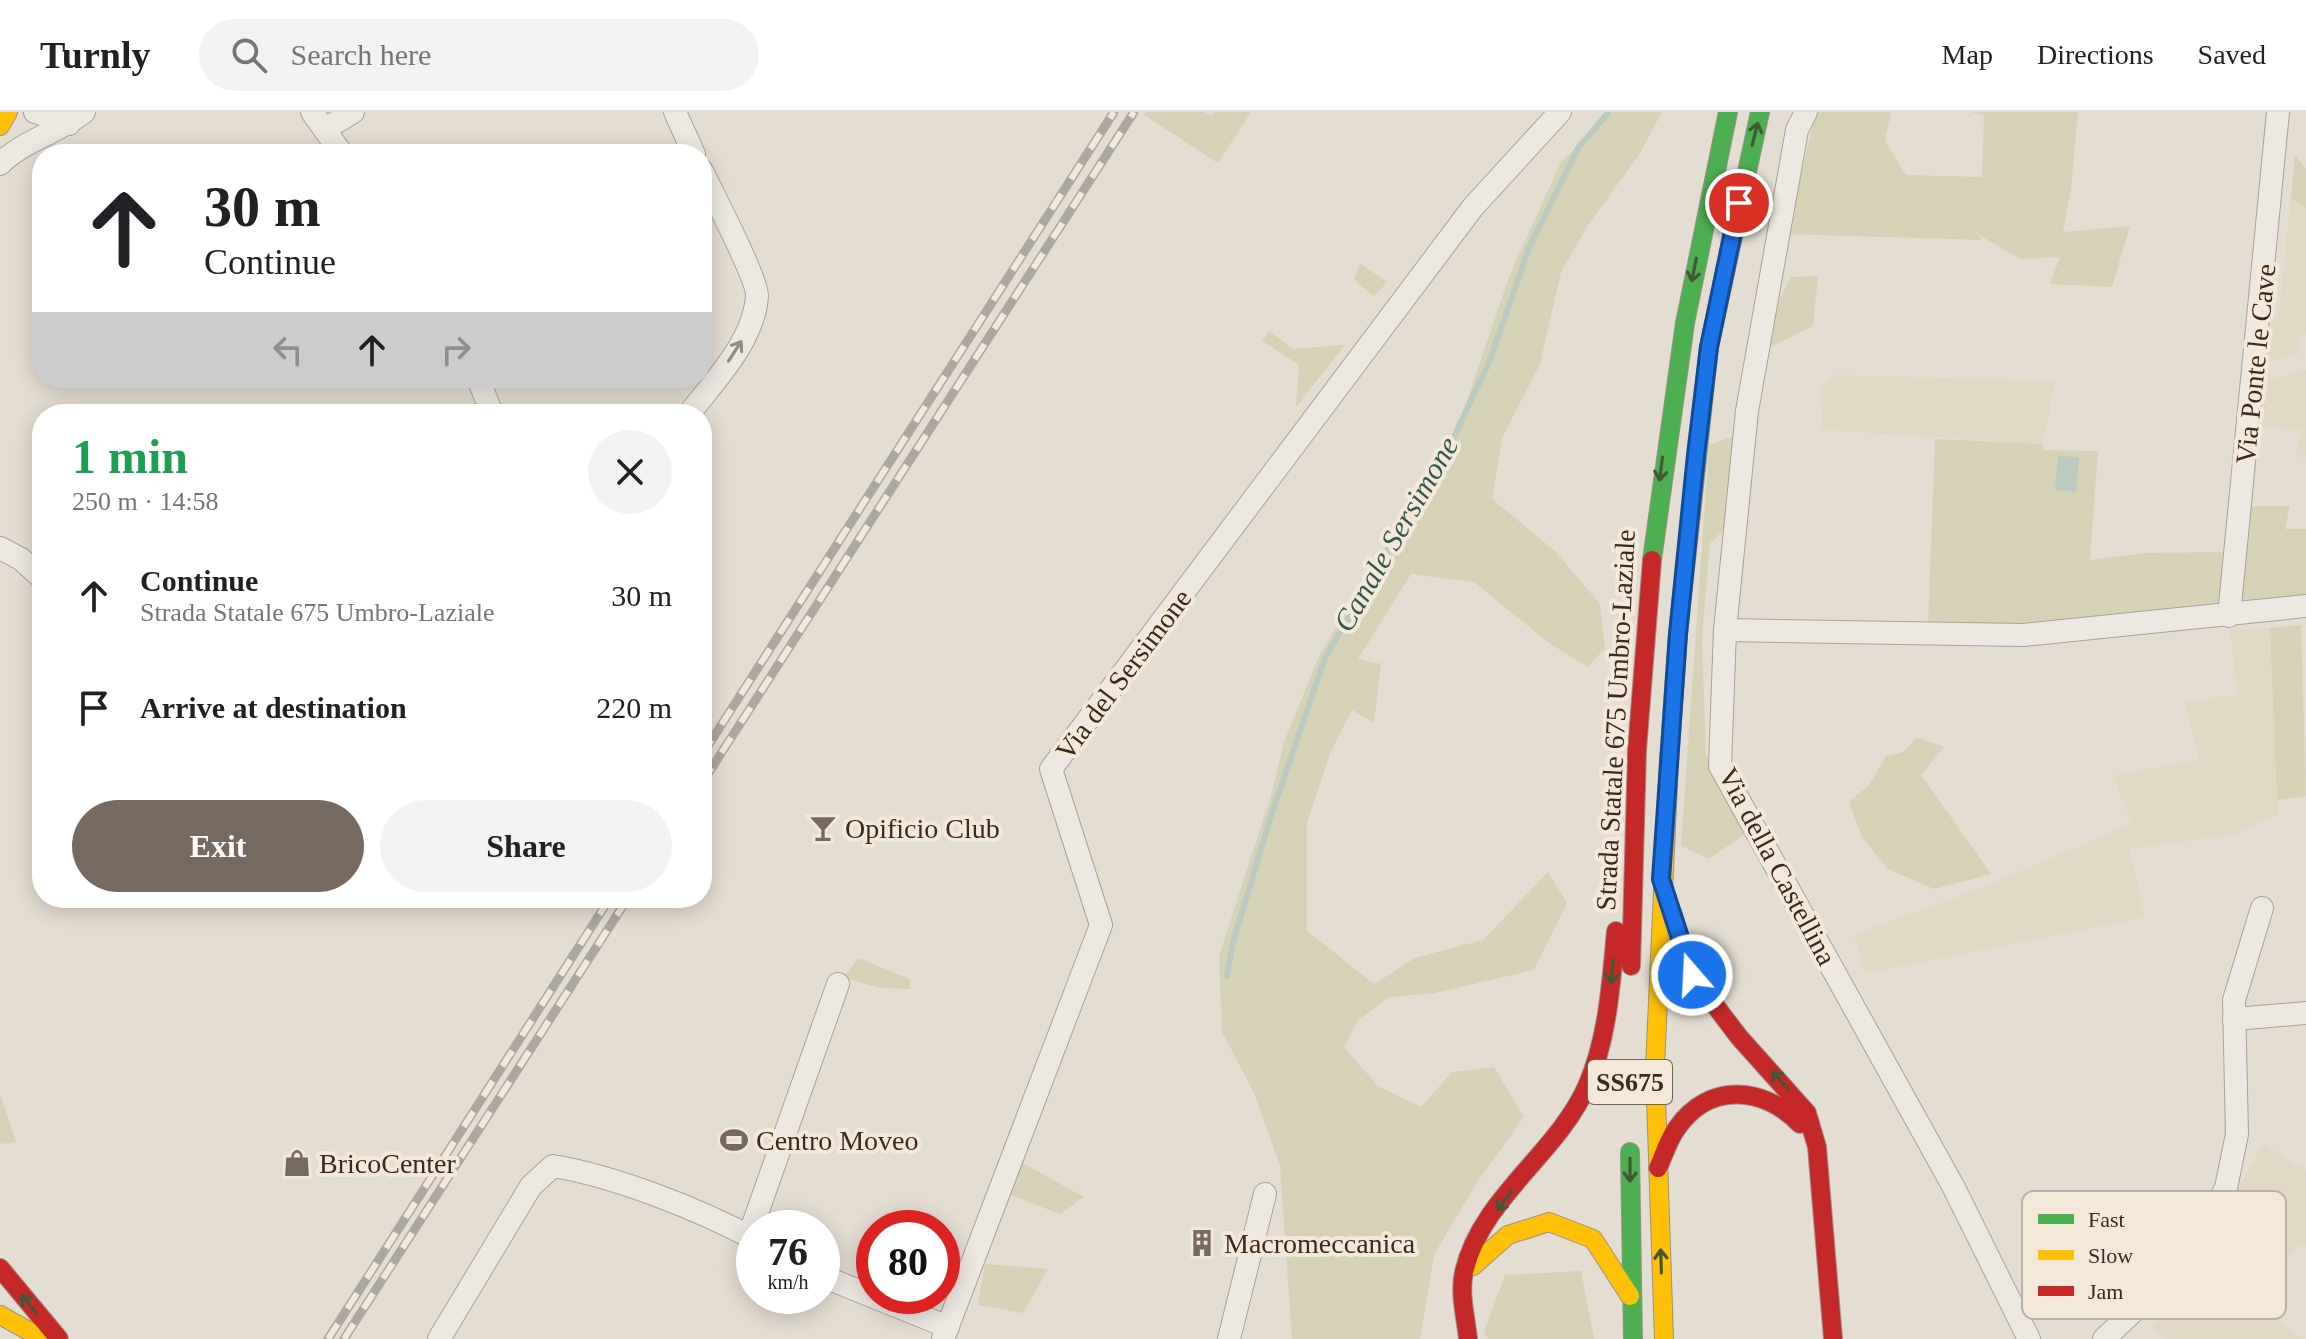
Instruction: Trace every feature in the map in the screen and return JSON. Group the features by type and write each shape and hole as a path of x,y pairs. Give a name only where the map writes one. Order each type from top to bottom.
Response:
{"main road":[{"path":"0,126 8,112"},
{"name":"Strada Statale 675 Umbro-Laziale","path":"1631,979 1631,868 1644,625 1656,504 1671,392 1707,199 1728,112"},
{"name":"Strada Statale 675 Umbro-Laziale","path":"1664,1339 1655,1067 1661,879 1678,634 1709,347 1760,112"},
{"path":"1468,1339 1463,1275 1473,1246 1508,1194 1553,1142 1587,1087 1609,1013 1618,910 1631,868"},
{"path":"1661,879 1692,975 1739,1037 1807,1113 1817,1147 1833,1339"},
{"path":"1658,1169 1677,1127 1694,1109 1716,1097 1741,1092 1766,1095 1794,1116 1817,1147"},
{"name":"SS675","path":"1630,1137 1633,1339"},
{"path":"1463,1275 1508,1235 1549,1222 1593,1239 1630,1296"},
{"path":"0,1268 59,1339"},
{"path":"0,1315 43,1339"}],"street":[{"path":"35,112 77,118"},
{"path":"335,144 318,120 353,112"},
{"path":"675,112 689,144"},
{"name":"Via del Sersimone","path":"840,1284 945,1333 1101,925 1051,769 1473,207 1560,112"},
{"name":"Via della Castellina","path":"1806,112 1797,130 1747,411 1725,630 1720,766 1953,1186 2029,1339"},
{"name":"Via Ponte le Cave","path":"2229,616 2278,112"},
{"path":"0,164 15,149 77,118"},
{"path":"712,193 758,294 749,328 735,354 712,384"},
{"path":"697,404 709,388"},
{"path":"0,548 32,569"},
{"path":"1725,630 2023,635 2306,606"},
{"path":"2224,1191 2237,1134 2234,1000 2262,908"},
{"path":"761,1210 838,984"},
{"path":"2234,1019 2306,1013"},
{"path":"439,1339 531,1186 553,1166 581,1171 721,1221 736,1230"},
{"path":"1229,1339 1265,1194"},
{"path":"2104,1339 2125,1319"}],"shaded area":[{"path":"1145,112 1204,112 1211,116 1214,112 1251,112 1218,163 1144,115"},
{"path":"1614,112 1662,112 1639,155 1588,225 1561,272 1540,364 1502,438 1492,499 1555,551 1600,604 1605,648 1588,667 1549,643 1474,582 1411,574 1358,659 1381,664 1374,723 1352,710 1331,751 1307,823 1307,931 1374,984 1415,958 1483,940 1548,872 1567,903 1534,970 1435,993 1390,997 1358,1020 1344,1047 1378,1086 1421,1107 1452,1072 1494,1067 1524,1117 1476,1184 1434,1255 1420,1339 1292,1339 1280,1166 1254,1093 1222,1032 1219,956 1273,789 1284,742 1320,654 1459,424 1510,274 1561,162"},
{"path":"1816,112 1891,112 1885,141 1906,175 1982,177 1984,115 1971,112 2078,112 2071,189 2063,232 2130,226 2112,287 2050,284 2060,257 2020,259 1976,233 1982,240 1786,234"},
{"path":"2295,155 2306,169 2306,208 2291,198"},
{"path":"2291,198 2306,208 2306,333 2297,340 2301,347 2299,354 2267,362 2272,320 2278,319"},
{"path":"1360,263 1387,282 1374,297 1354,279"},
{"path":"1818,276 1813,326 1767,349 1766,326 1791,277"},
{"path":"1269,331 1293,349 1345,345 1296,407 1299,365 1262,341"},
{"path":"2306,370 2306,457 2294,457 2303,430 2256,426 2265,381"},
{"path":"1836,375 2055,381 2043,444 1823,430 1819,387"},
{"path":"1740,434 1731,523 1710,543 1702,639 1706,755 1752,829 1709,859 1681,846 1709,445"},
{"path":"1935,439 2043,444 2043,450 2098,451 2090,560 2146,553 2227,552 2222,611 2027,626 1928,628"},
{"path":"2058,456 2079,457 2076,492 2055,490"},
{"path":"2251,506 2290,506 2285,529 2306,529 2306,596 2242,602"},
{"path":"2301,625 2306,796 2277,800 2270,628"},
{"path":"2270,628 2278,814 2233,835 2129,849 2145,917 1866,973 1854,935 1979,889 2132,824 2113,776 2199,759 2185,703 2237,694 2230,629"},
{"path":"1917,737 1944,747 1921,775 1991,874 1934,889 1888,869 1862,837 1849,802 1869,785 1886,756 1903,752"},
{"path":"858,958 910,979 910,989 881,988 843,978"},
{"path":"0,1093 16,1142 0,1144"},
{"path":"2264,1144 2306,1171 2306,1247 2299,1243 2286,1262 2286,1191 2236,1191"},
{"path":"1021,1162 1084,1197 1060,1214 1011,1195"},
{"path":"985,1264 1048,1269 1023,1313 978,1305"},
{"path":"1581,1271 1594,1339 1488,1339 1484,1332 1505,1275"},
{"path":"2158,1319 2276,1319 2304,1339 2166,1339 2152,1329"}],"waterway":[{"name":"Canale Sersimone","path":"1227,976 1233,942 1271,816 1325,658 1452,441 1490,360 1529,248 1578,148 1609,112"}],"railway":[{"path":"712,739 1114,112"},
{"path":"712,767 1134,112"},
{"path":"328,1339 604,908"},
{"path":"344,1339 622,908"}],"traffic: fast":[{"path":"1652,560 1685,323 1728,112"},
{"path":"1669,761 1678,634 1709,347 1760,112"},
{"path":"1630,1152 1633,1339"}],"traffic: slow":[{"path":"0,126 8,112"},
{"path":"1664,1339 1655,1067 1669,761"},
{"path":"1473,1266 1508,1235 1549,1222 1593,1239 1630,1296"},
{"path":"0,1315 43,1339"}],"traffic: jam":[{"path":"1631,966 1637,750 1652,560"},
{"path":"1672,912 1692,975 1739,1037 1807,1113 1817,1147 1833,1339"},
{"path":"1468,1339 1463,1280 1473,1246 1486,1221 1558,1133 1587,1086 1604,1030 1616,931"},
{"path":"1658,1168 1674,1133 1690,1113 1720,1096 1754,1096 1786,1111 1800,1124"},
{"path":"0,1268 59,1339"}],"place":[{"name":"Opificio Club","path":"823,828"},
{"name":"Centro Moveo","path":"734,1140"},
{"name":"BricoCenter","path":"297,1163"},
{"name":"Macromeccanica","path":"1202,1243"}],"route":[{"path":"1692,975 1661,879 1678,634 1696,455 1709,347 1739,203"}]}
